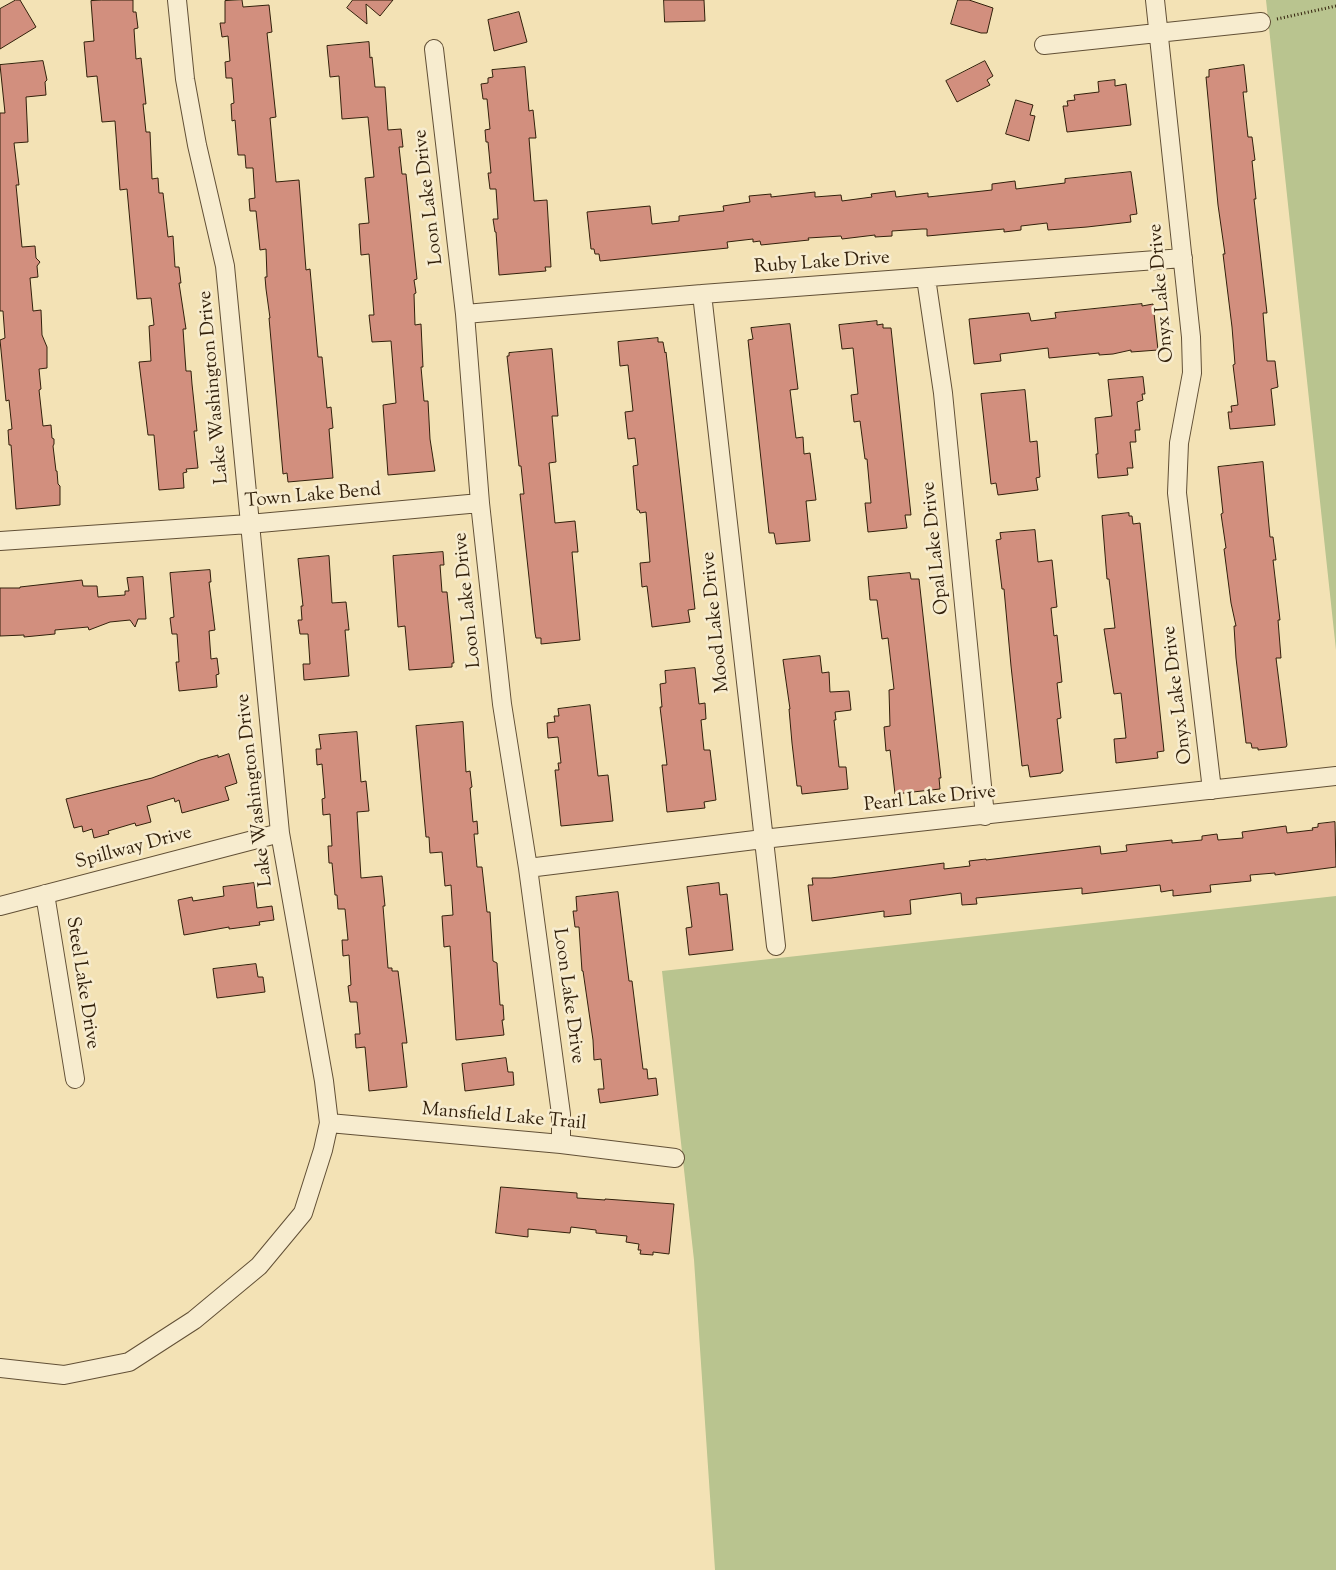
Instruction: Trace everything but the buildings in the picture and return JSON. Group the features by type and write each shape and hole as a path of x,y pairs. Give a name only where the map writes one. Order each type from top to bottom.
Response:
{"street":[{"name":"Lake Washington Drive","path":"0,1368 64,1375 129,1362 194,1320 259,1266 303,1213 323,1150 329,1123 324,1081 280,833 225,266 197,145 184,78 178,0"},
{"name":"Onyx Lake Drive","path":"1156,0 1191,337 1192,373 1178,443 1177,493 1212,790"},
{"path":"1044,45 1261,22"},
{"name":"Loon Lake Drive","path":"434,49 465,314 480,502 502,704 528,868 561,1114 561,1144"},
{"name":"Ruby Lake Drive","path":"465,314 702,294 1183,258"},
{"name":"Opal Lake Drive","path":"926,278 943,393 985,816"},
{"name":"Mood Lake Drive","path":"702,294 776,946"},
{"name":"Town Lake Bend","path":"0,541 249,524 480,502"},
{"name":"Pearl Lake Drive","path":"528,868 763,839 1336,776"},
{"name":"Spillway Drive","path":"0,906 280,833"},
{"name":"Steel Lake Drive","path":"45,894 75,1079"},
{"name":"Mansfield Lake Trail","path":"329,1123 561,1144 675,1158"}],"path":[{"path":"1261,22 1336,6"}],"green space":[{"path":"1266,0 1336,0 1336,650"},
{"path":"1336,896 1336,1570 715,1570 694,1260 662,971"}]}
